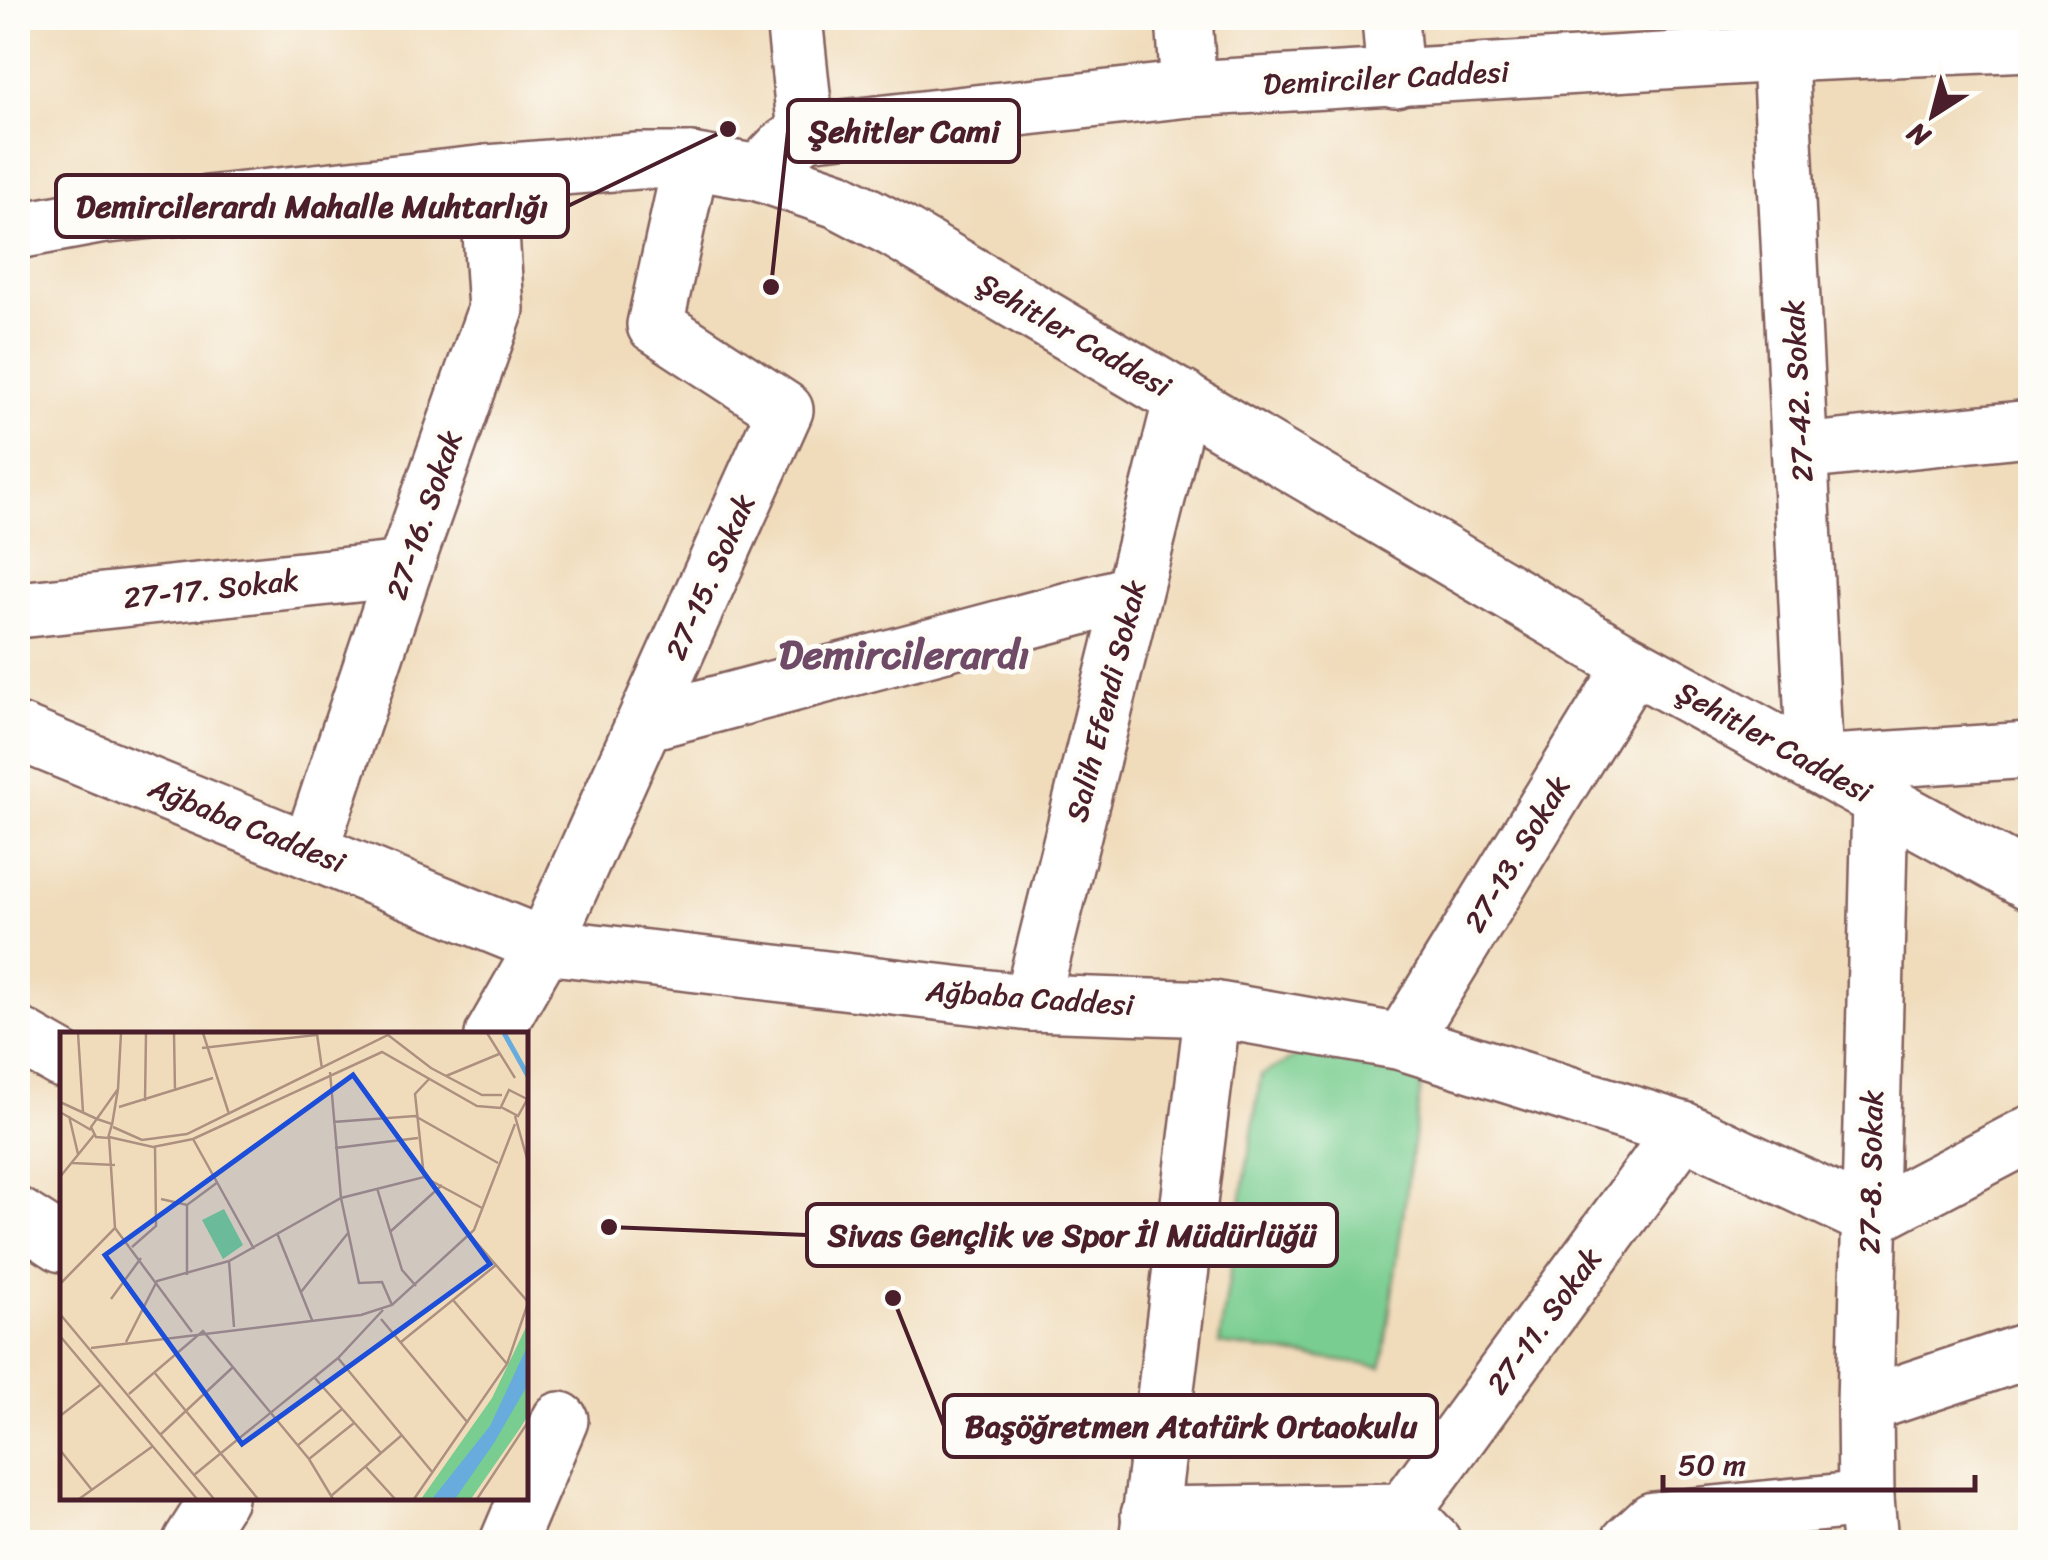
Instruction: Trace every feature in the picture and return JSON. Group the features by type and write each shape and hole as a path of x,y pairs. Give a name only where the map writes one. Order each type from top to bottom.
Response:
{"street":[{"path":"759,174 782,149 806,132 794,18"},
{"path":"1184,18 1189,89"},
{"path":"1390,18 1396,78"},
{"name":"Demirciler Caddesi","path":"806,132 1189,89 1396,78 1780,36 2030,44"},
{"name":"27-42. Sokak","path":"1780,36 1815,764"},
{"name":"Şehitler Caddesi","path":"18,231 98,216 487,173 638,161 691,161 759,174 838,200 895,230 1633,665 2030,882"},
{"name":"27-15. Sokak","path":"495,1032 544,946 785,410 655,325 691,161"},
{"name":"27-16. Sokak","path":"310,850 496,309 487,173"},
{"name":"Salih Efendi Sokak","path":"1031,1003 1182,398"},
{"path":"1801,452 2030,428"},
{"name":"27-17. Sokak","path":"18,610 404,569"},
{"path":"645,723 1133,593"},
{"name":"27-13. Sokak","path":"1402,1042 1633,665"},
{"name":"Ağbaba Caddesi","path":"18,732 544,946 1031,1003 1213,1009 1402,1042 1683,1130 1870,1218"},
{"path":"1815,764 2030,750"},
{"name":"27-8. Sokak","path":"1868,1521 1865,1405 1880,800"},
{"path":"1213,1009 1148,1529 1419,1527"},
{"path":"18,1035 60,1059"},
{"name":"27-11. Sokak","path":"1419,1527 1683,1130"},
{"path":"1870,1218 2030,1134"},
{"path":"18,1216 60,1243"},
{"path":"1865,1405 2030,1350"},
{"path":"528,1495 560,1420"},
{"path":"191,1542 219,1500"},
{"path":"508,1542 526,1500"},
{"path":"1629,1542 1653,1520 1868,1521"}],"green space":[{"path":"1305,1052 1422,1079 1382,1367 1219,1344 1261,1075"}],"place":[{"name":"Demircilerardı Mahalle Muhtarlığı","path":"728,129"},
{"name":"Şehitler Cami","path":"771,287"},
{"name":"Sivas Gençlik ve Spor İl Müdürlüğü","path":"609,1227"},
{"name":"Başöğretmen Atatürk Ortaokulu","path":"893,1298"}],"district":[{"name":"Demircilerardı","path":"904,654"}]}
